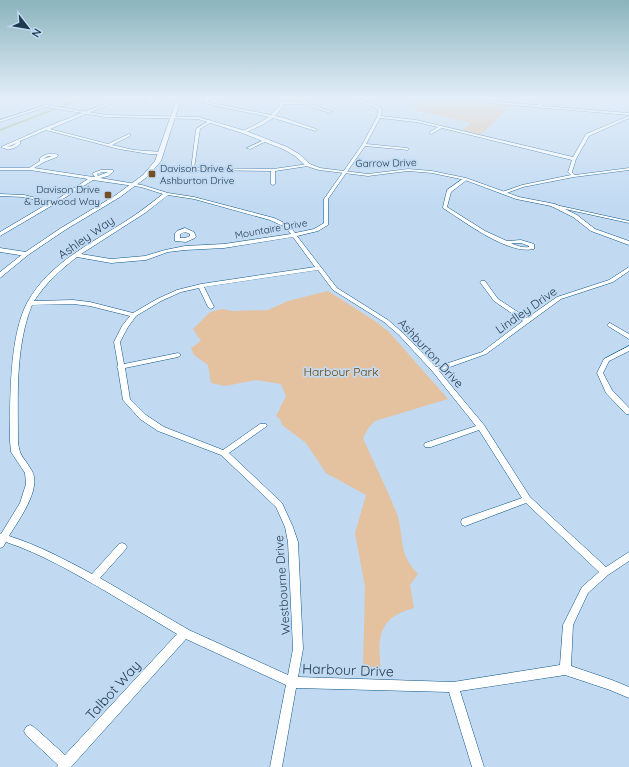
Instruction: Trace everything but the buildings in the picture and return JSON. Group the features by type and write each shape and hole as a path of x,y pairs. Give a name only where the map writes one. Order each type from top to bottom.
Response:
{"main road":[{"path":"0,276 26,254 132,185 152,169 165,133"},
{"path":"0,268 19,252 132,185"}],"street":[{"path":"17,141 35,133"},
{"path":"63,133 109,145 159,153"},
{"path":"197,133 192,169 273,170 308,165"},
{"name":"Garrow Drive","path":"246,133 286,148 308,165 319,169 368,175 408,170 432,172 466,179 504,193 553,206 575,216 593,230 629,243"},
{"name":"Mountaire Drive","path":"75,255 111,261 146,258 167,251 186,248 224,246 295,235 316,230 326,224 326,199 364,145 371,133"},
{"path":"462,133 574,159"},
{"path":"574,176 570,172 574,159 587,135 592,133"},
{"path":"109,145 129,135"},
{"path":"248,148 267,140"},
{"path":"364,145 407,149"},
{"path":"30,169 43,161"},
{"name":"Ashburton Drive","path":"0,169 30,169 132,185 168,194 194,198 272,219 287,226 335,290 391,326 401,334 435,370 481,427 527,499 605,572"},
{"path":"504,193 522,186 574,176 629,169"},
{"path":"273,170 273,184"},
{"path":"0,234 76,190 91,179 97,177"},
{"path":"466,179 449,191 445,207 483,232 508,242"},
{"name":"Ashley Way","path":"1,539 24,504 30,484 29,473 15,452 14,441 18,348 22,324 30,303 46,282 75,255 143,212 168,194"},
{"path":"0,195 24,196 53,203"},
{"path":"553,206 629,222"},
{"path":"186,240 186,248"},
{"path":"0,250 26,254"},
{"name":"Westbourne Drive","path":"276,767 298,649 293,542 290,527 279,505 224,453 160,429 142,417 127,400 120,367 117,342 125,326 134,315 178,291 201,286 320,268"},
{"name":"Lindley Drive","path":"435,370 484,353 559,298 612,281 629,268"},
{"path":"483,282 496,300 527,321"},
{"path":"201,286 211,307"},
{"path":"30,303 73,302 90,304 134,315"},
{"path":"610,325 629,338"},
{"path":"629,348 606,360 600,373 609,391 629,412"},
{"path":"120,367 178,355"},
{"path":"224,453 263,426"},
{"path":"428,445 481,427"},
{"path":"465,522 527,499"},
{"name":"Harbour Drive","path":"1,539 47,554 93,579 185,634 292,682 453,687 565,670 612,685 629,693"},
{"path":"93,579 122,547"},
{"path":"565,670 568,625 585,590 605,572 629,556"},
{"name":"Talbot Way","path":"64,765 185,634"},
{"path":"453,687 478,767"},
{"path":"30,731 64,765"}],"green space":[{"name":"Harbour Park","path":"328,291 375,321 389,332 448,399 375,421 369,427 363,438 397,514 404,552 411,566 418,574 410,585 414,608 402,612 394,617 387,623 383,630 380,638 381,669 363,670 365,587 355,533 366,495 326,473 306,443 282,425 280,419 276,416 286,396 281,384 256,380 225,386 211,383 208,365 194,355 191,348 201,341 193,329 210,312 222,309 233,311 268,310 288,301"}],"place":[{"name":"Davison Drive & Ashburton Drive","path":"152,174"},
{"name":"Davison Drive & Burwood Way","path":"108,195"}]}
